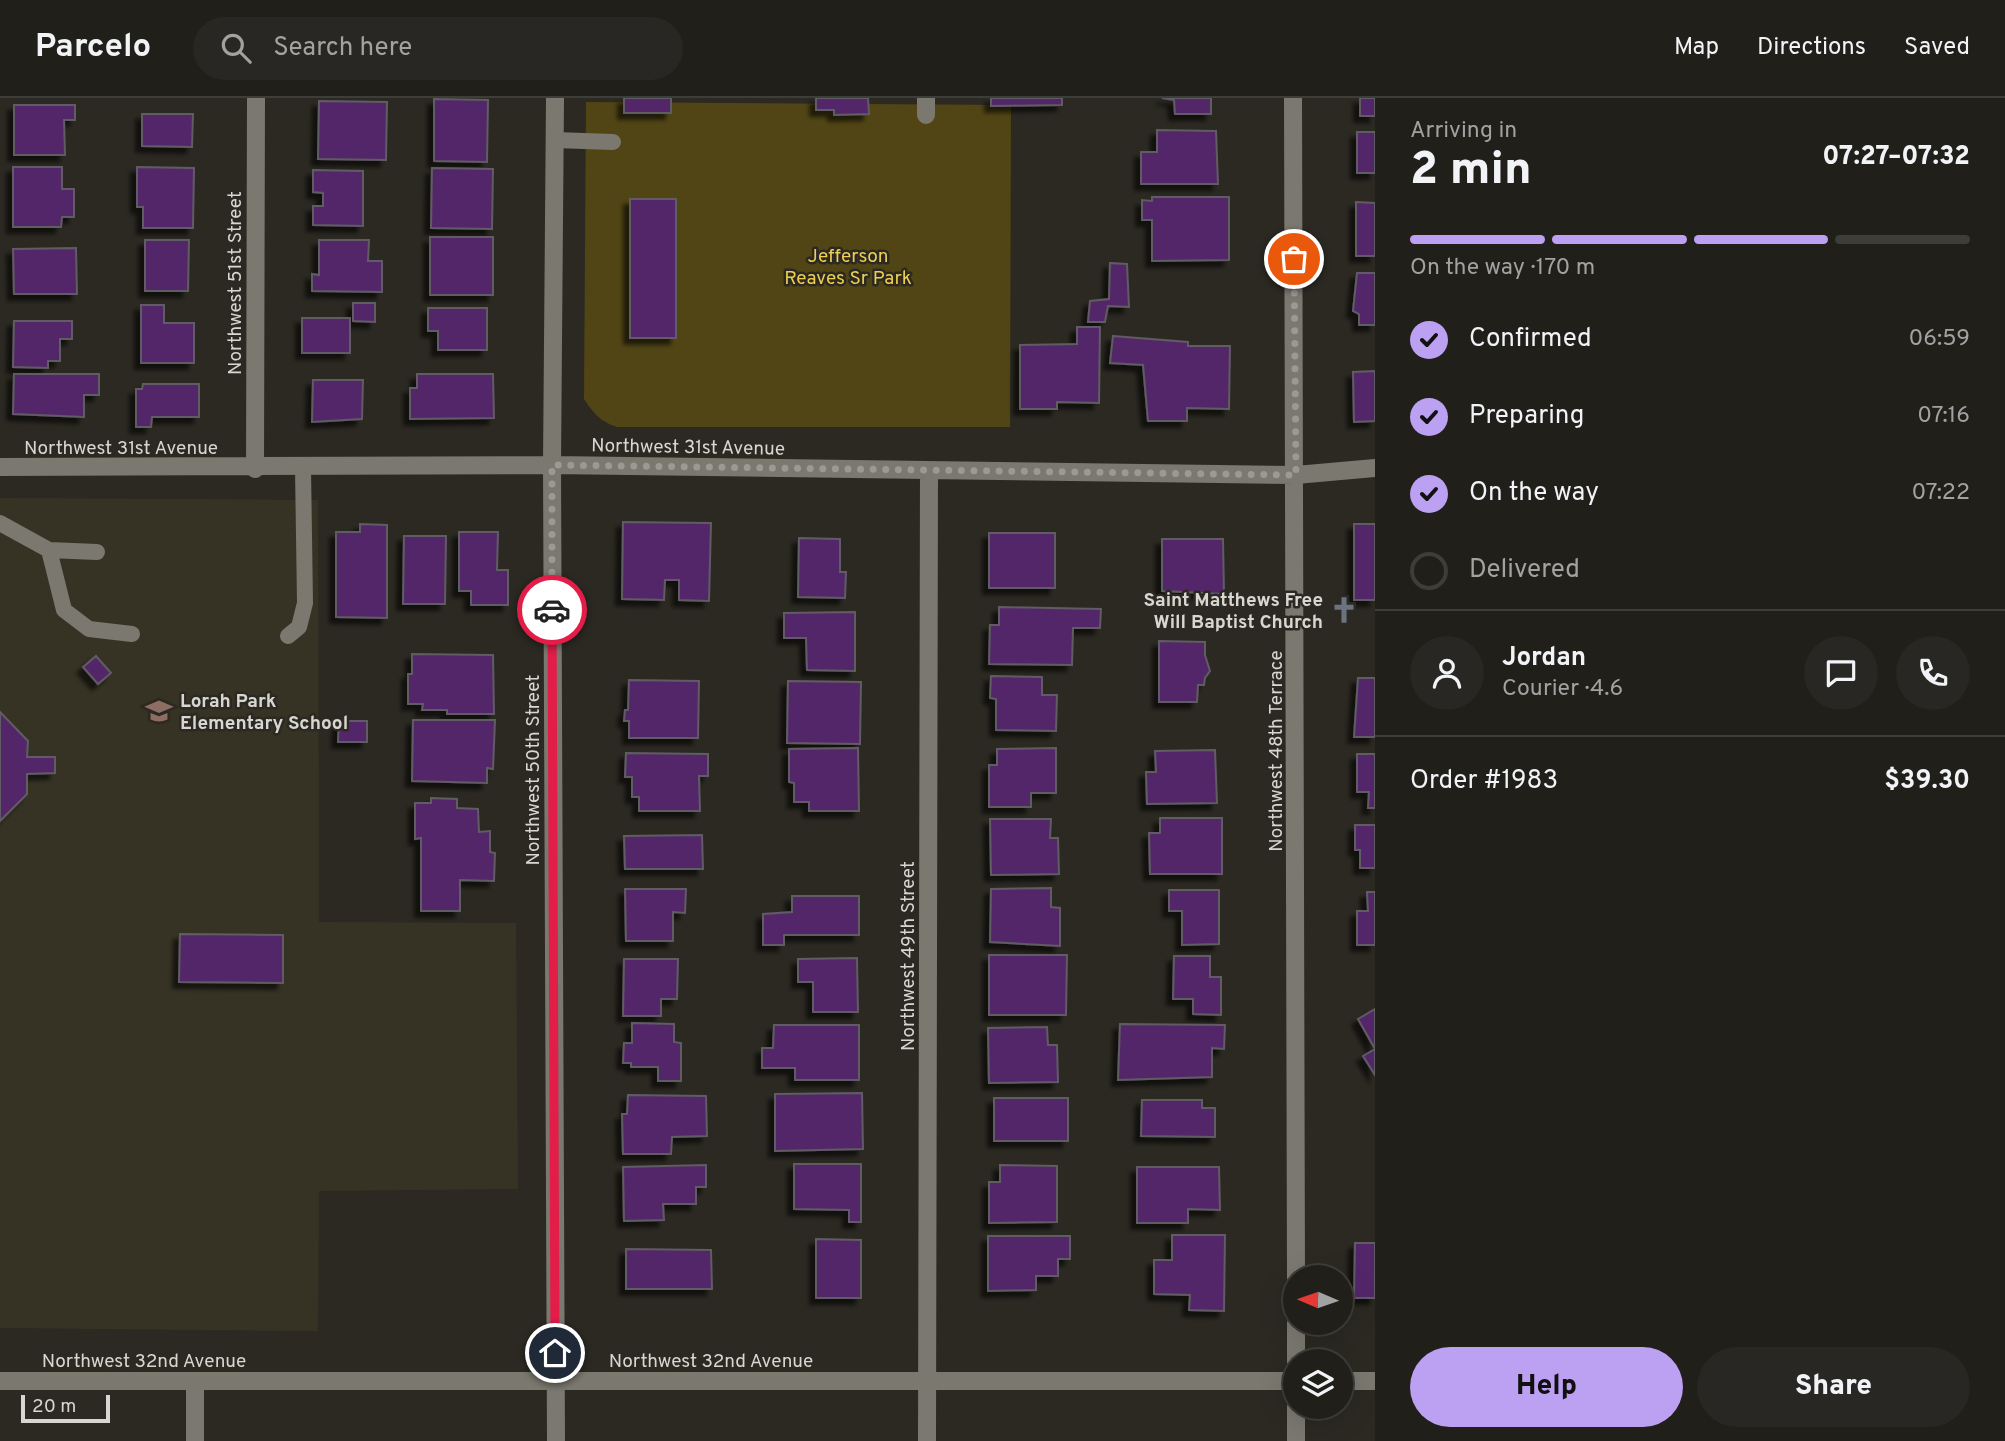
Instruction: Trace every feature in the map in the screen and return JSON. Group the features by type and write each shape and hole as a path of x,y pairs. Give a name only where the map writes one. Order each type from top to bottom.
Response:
{"street":[{"name":"Northwest 51st Street","path":"255,468 256,98"},
{"name":"Northwest 50th Street","path":"555,98 552,465 556,1441"},
{"name":"Northwest 48th Terrace","path":"1293,98 1296,1265"},
{"name":"Northwest 31st Avenue","path":"0,467 552,465 1296,475 1375,468"},
{"name":"Northwest 49th Street","path":"927,1441 929,471"},
{"name":"Northwest 32nd Avenue","path":"0,1381 1283,1381"},
{"path":"195,1381 195,1441"},
{"path":"1353,1381 1375,1381"},
{"path":"1296,1419 1296,1441"}],"lane":[{"path":"555,140 613,142"},
{"path":"288,636 299,627 305,603 303,468"},
{"path":"0,523 49,550 97,552"},
{"path":"49,550 64,610 89,629 132,634"}],"shaded area":[{"name":"Lorah Park Elementary School","path":"0,498 318,500 319,922 516,923 518,1189 319,1191 318,1331 0,1328"}],"green space":[{"name":"Jefferson Reaves Sr Park","path":"586,102 1011,105 1010,427 617,427 602,420 584,399"}],"building":[{"path":"624,98 671,98 671,113 624,113"},
{"path":"816,98 868,98 869,114 834,115 834,110 816,110"},
{"path":"991,98 1062,98 1062,105 991,106"},
{"path":"1162,98 1211,98 1211,114 1175,114 1174,100"},
{"path":"1360,98 1375,98 1375,116 1360,116"},
{"path":"434,99 488,100 487,162 434,161"},
{"path":"319,101 387,102 386,160 318,159"},
{"path":"14,105 75,105 75,120 64,120 65,155 14,155"},
{"path":"142,114 193,114 192,147 142,146"},
{"path":"1157,130 1216,131 1218,184 1141,184 1141,152 1157,152"},
{"path":"1357,132 1375,132 1375,173 1357,173"},
{"path":"13,167 62,167 62,189 74,189 74,217 62,217 61,227 13,227"},
{"path":"137,167 194,168 193,228 143,228 143,207 137,207"},
{"path":"432,168 493,169 492,229 431,228"},
{"path":"313,170 363,171 363,226 313,225 313,206 323,206 323,193 313,192"},
{"path":"1152,197 1229,197 1229,260 1152,261 1152,220 1142,220 1142,200 1152,201"},
{"path":"630,199 676,199 676,338 630,338"},
{"path":"1356,202 1375,203 1375,256 1356,256"},
{"path":"430,237 493,237 493,295 430,295"},
{"path":"145,240 189,240 188,291 145,291"},
{"path":"319,240 369,240 368,261 382,261 382,292 312,291 312,274 319,275"},
{"path":"76,248 77,294 14,294 13,249"},
{"path":"1110,263 1127,264 1129,307 1108,306 1105,322 1088,322 1090,301 1109,299"},
{"path":"1357,273 1375,273 1375,325 1359,325 1359,314 1353,311"},
{"path":"353,303 375,303 375,322 353,321"},
{"path":"141,305 164,305 164,323 194,323 194,363 141,363"},
{"path":"428,308 487,308 487,350 438,350 438,331 428,331"},
{"path":"302,318 350,318 350,353 302,353"},
{"path":"14,321 72,321 72,339 60,339 60,361 48,361 48,368 13,367"},
{"path":"1077,327 1100,327 1099,403 1057,402 1057,409 1020,409 1020,345 1077,344"},
{"path":"1113,336 1188,342 1188,346 1230,346 1229,409 1187,408 1187,421 1148,421 1143,365 1110,363"},
{"path":"1375,371 1375,421 1354,422 1353,372"},
{"path":"14,374 99,374 99,395 84,395 84,417 13,414"},
{"path":"417,374 493,374 494,418 410,419 410,388 417,388"},
{"path":"313,380 363,380 362,419 312,422"},
{"path":"143,384 199,384 199,417 152,417 151,427 136,427 136,389 142,389"},
{"path":"623,522 711,523 709,601 679,600 679,580 665,580 664,600 622,599"},
{"path":"360,524 387,525 387,618 336,617 336,532 360,532"},
{"path":"1354,524 1375,524 1375,600 1354,600"},
{"path":"459,532 498,532 497,570 508,570 508,605 471,605 471,591 459,591"},
{"path":"989,533 1055,533 1055,588 989,588"},
{"path":"404,536 446,536 445,604 403,604"},
{"path":"799,538 840,539 840,572 846,572 845,598 798,597"},
{"path":"1162,539 1223,539 1224,594 1162,591"},
{"path":"999,607 1101,609 1100,628 1073,628 1072,665 989,664 990,625 999,625"},
{"path":"855,612 855,671 807,670 806,638 784,638 784,613"},
{"path":"1159,641 1205,642 1205,655 1210,671 1204,685 1198,685 1197,702 1159,702"},
{"path":"412,654 493,655 494,714 447,714 447,710 422,710 423,704 408,704 408,674 412,674"},
{"path":"96,656 111,673 98,684 83,667"},
{"path":"991,676 1042,677 1042,695 1057,695 1056,731 996,730 996,699 990,698"},
{"path":"1358,678 1375,678 1375,737 1354,737"},
{"path":"629,680 699,681 698,738 629,738 629,721 624,721 625,710 628,710"},
{"path":"788,681 861,682 860,744 787,743"},
{"path":"0,712 28,741 27,757 55,757 55,773 27,774 27,794 0,821"},
{"path":"413,720 495,720 493,769 487,768 487,783 412,781"},
{"path":"339,721 367,721 367,742 338,742"},
{"path":"858,748 859,811 809,811 809,802 794,802 794,783 789,782 789,749"},
{"path":"1056,748 1056,793 1031,793 1031,807 989,807 989,765 997,765 997,749"},
{"path":"1215,750 1217,803 1147,804 1146,772 1156,772 1155,751"},
{"path":"626,753 708,754 708,776 699,776 700,811 639,811 639,797 632,797 632,777 625,777"},
{"path":"1357,754 1375,754 1375,808 1368,808 1369,792 1357,792"},
{"path":"431,798 457,799 457,808 478,809 479,832 490,831 490,852 495,853 494,881 460,880 460,911 421,911 421,838 415,839 415,803 431,803"},
{"path":"1160,818 1222,818 1222,874 1150,874 1149,833 1160,833"},
{"path":"990,819 1051,819 1050,838 1058,838 1059,874 991,875"},
{"path":"1355,825 1375,825 1375,868 1360,868 1360,850 1355,850"},
{"path":"702,835 703,869 625,869 624,836"},
{"path":"1051,888 1051,907 1060,908 1060,946 990,942 991,889"},
{"path":"625,889 686,889 685,913 673,912 673,941 626,941"},
{"path":"1169,890 1219,890 1219,944 1182,945 1182,911 1169,911"},
{"path":"1367,892 1375,892 1375,945 1357,945 1357,911 1368,911"},
{"path":"792,896 859,896 859,935 784,935 784,945 763,945 763,914 792,912"},
{"path":"180,934 283,935 283,983 179,982"},
{"path":"989,955 1067,955 1066,1015 989,1015"},
{"path":"1174,956 1210,956 1210,977 1221,977 1221,1015 1193,1014 1193,999 1173,999"},
{"path":"857,958 858,1012 813,1012 813,982 798,982 798,959"},
{"path":"624,959 678,959 677,999 661,999 661,1016 623,1016"},
{"path":"1375,1009 1375,1049 1358,1019"},
{"path":"632,1023 674,1024 674,1042 681,1043 681,1081 658,1081 658,1067 631,1067 631,1063 623,1063 624,1043 632,1043"},
{"path":"1120,1024 1225,1025 1224,1049 1212,1048 1212,1077 1118,1080"},
{"path":"774,1025 859,1025 859,1080 795,1080 795,1068 762,1068 762,1048 773,1048"},
{"path":"1047,1027 1048,1045 1057,1045 1058,1082 989,1083 988,1028"},
{"path":"1375,1049 1375,1075 1363,1056"},
{"path":"862,1093 863,1149 775,1151 775,1094"},
{"path":"628,1095 706,1096 707,1136 672,1137 671,1154 623,1154 622,1114 627,1114"},
{"path":"994,1098 1068,1098 1068,1141 994,1141"},
{"path":"1142,1100 1202,1100 1202,1108 1215,1108 1215,1137 1141,1136"},
{"path":"794,1164 861,1164 861,1222 849,1222 849,1210 794,1209"},
{"path":"706,1165 706,1187 696,1187 696,1204 663,1204 664,1220 624,1221 623,1167"},
{"path":"1000,1165 1057,1166 1057,1222 989,1223 989,1182 1000,1182"},
{"path":"1137,1167 1219,1167 1220,1210 1188,1209 1188,1223 1137,1223"},
{"path":"1172,1235 1225,1235 1224,1311 1189,1310 1190,1295 1154,1294 1154,1260 1172,1260"},
{"path":"988,1236 1070,1236 1070,1259 1058,1259 1058,1276 1036,1276 1036,1290 988,1291"},
{"path":"816,1239 861,1240 861,1298 816,1298"},
{"path":"1355,1243 1375,1243 1375,1298 1354,1298"},
{"path":"626,1249 711,1250 712,1289 626,1289"}],"way so far":[{"path":"552,610 552,465 1296,475 1294,259"}],"place":[{"name":"Saint Matthews Free Will Baptist Church","path":"1344,610"},
{"name":"Lorah Park Elementary School","path":"159,711"}],"route":[{"path":"552,610 555,1353"}]}
